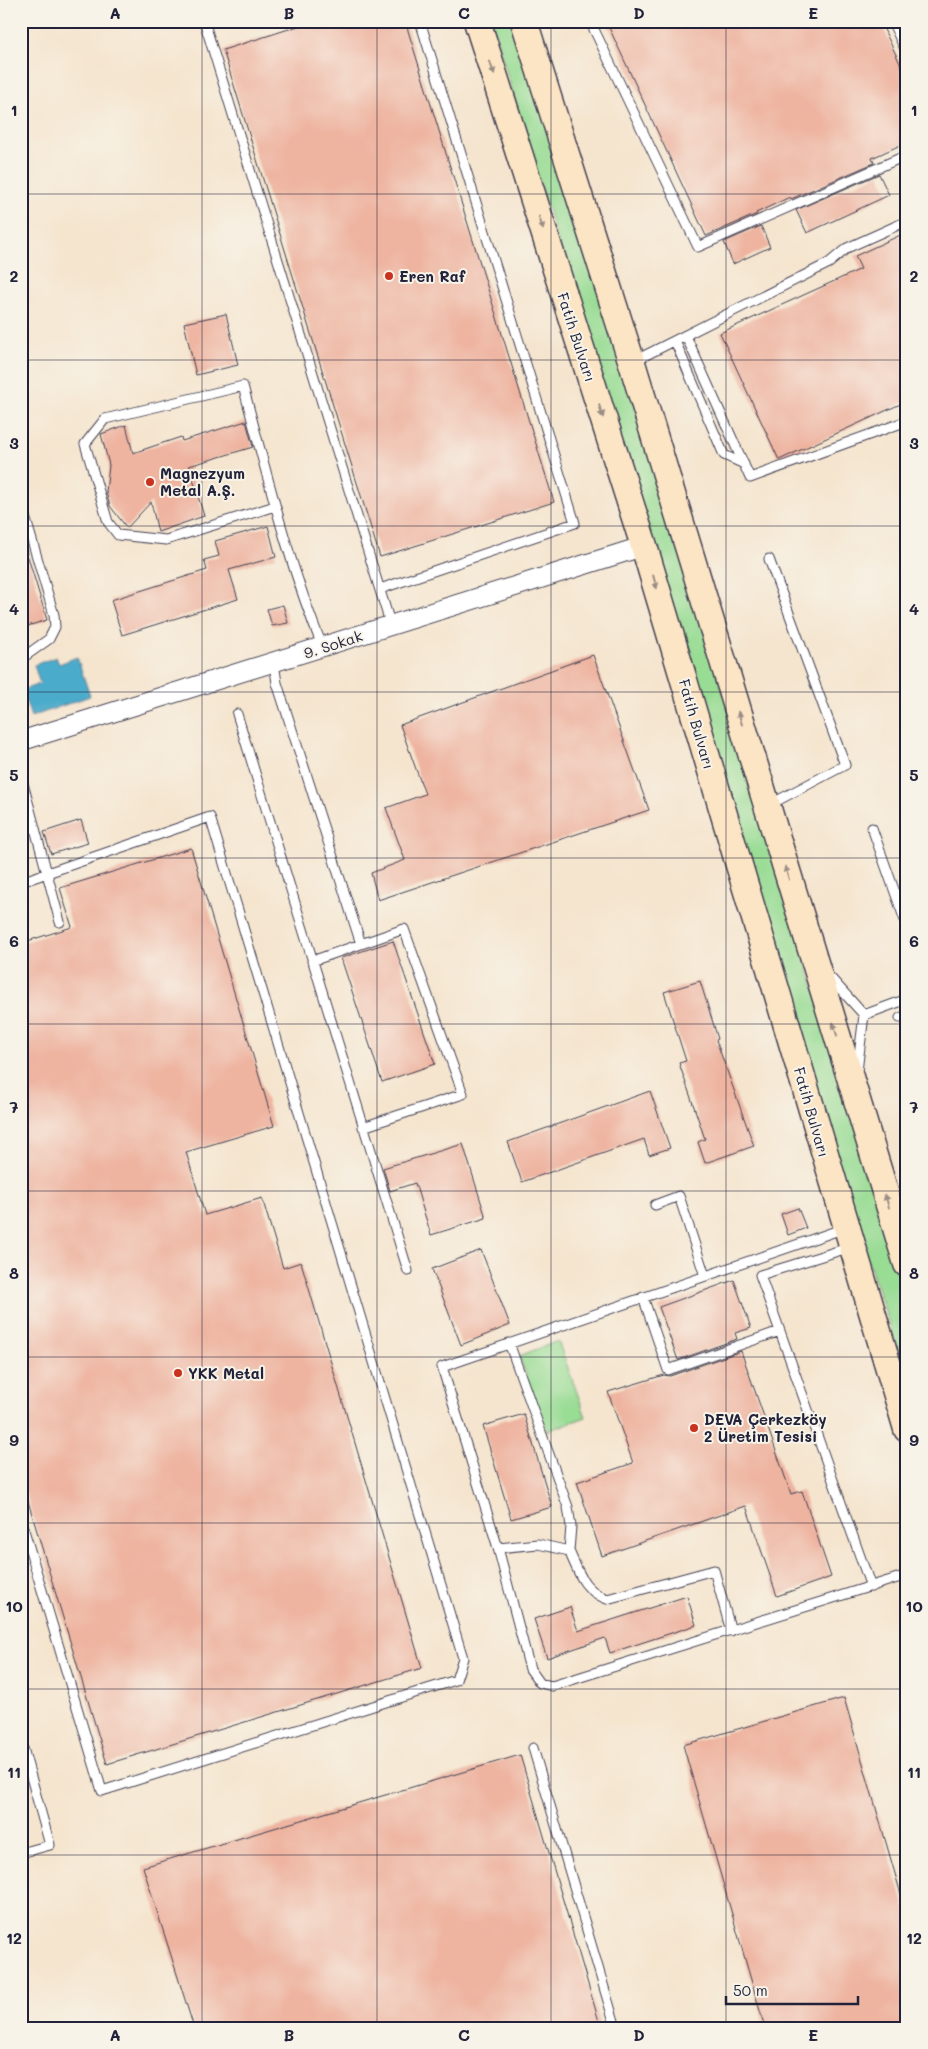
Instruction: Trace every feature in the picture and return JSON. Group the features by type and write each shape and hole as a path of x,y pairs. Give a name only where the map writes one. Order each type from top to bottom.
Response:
{"main road":[{"name":"Fatih Bulvarı","path":"477,21 644,546 907,1429"},
{"path":"524,21 632,363 907,1264"},
{"path":"644,546 669,541 692,560"}],"street":[{"name":"9. Sokak","path":"21,742 644,546"}],"lane":[{"path":"204,21 391,626"},
{"path":"380,589 575,523 420,21"},
{"path":"590,21 698,247 907,155"},
{"path":"892,21 907,53"},
{"path":"632,363 829,263 847,248 907,221"},
{"path":"686,336 750,478 907,421"},
{"path":"674,341 724,455 744,464"},
{"path":"275,506 166,540 118,535 108,522 85,444 105,419 243,386 275,506 309,614 323,648"},
{"path":"21,503 54,614 55,627 49,639 21,659"},
{"path":"767,806 845,765 769,559"},
{"path":"274,663 280,692 361,944"},
{"path":"237,714 408,1271"},
{"path":"21,776 60,922"},
{"path":"21,882 210,817 464,1658 456,1680 102,1791 21,1520"},
{"path":"872,828 907,926"},
{"path":"312,960 404,929 463,1094 363,1127"},
{"path":"813,958 864,1016 854,1091"},
{"path":"864,1016 907,999"},
{"path":"655,1205 679,1196 705,1276"},
{"path":"849,1237 705,1276 442,1367 498,1548 530,1669 540,1682 552,1686 907,1575"},
{"path":"849,1237 760,1275 871,1587"},
{"path":"643,1297 668,1370 780,1331"},
{"path":"509,1343 568,1507 571,1526 569,1551 585,1585 594,1594 607,1599 714,1570 731,1631"},
{"path":"498,1548 538,1544 569,1551"},
{"path":"21,1741 50,1845 21,1852"},
{"path":"533,1748 616,2028"}],"green space":[{"path":"491,21 517,21 824,1020 907,1300 907,1377 853,1217"},
{"path":"558,1341 586,1417 547,1431 519,1356"}],"water":[{"path":"56,657 59,664 77,657 90,696 31,717 22,690 40,684 34,665"}],"building":[{"name":"Eren Raf","path":"314,21 405,21 554,502 380,557 223,50"},
{"path":"606,21 880,21 907,78 907,142 872,158 874,163 791,199 790,197 757,214 706,236"},
{"path":"879,174 889,195 807,233 796,210"},
{"path":"761,226 770,247 733,264 724,242"},
{"path":"907,232 907,401 779,460 720,333 861,269 855,256"},
{"path":"226,314 238,365 196,375 184,323"},
{"name":"Magnezyum Metal A.Ş.","path":"246,421 253,447 189,466 204,516 158,532 151,502 127,528 110,506 106,492 109,465 101,434 126,425 133,453 181,437 182,441"},
{"path":"268,526 276,557 229,570 238,599 122,635 111,600 207,570 204,560 219,556 215,541"},
{"path":"21,547 25,547 47,620 21,628"},
{"path":"283,605 288,623 272,626 267,609"},
{"path":"593,655 649,810 378,900 371,873 405,860 386,808 425,794 400,725"},
{"path":"81,820 88,843 51,854 44,832"},
{"name":"YKK Metal","path":"191,848 274,1126 186,1152 205,1215 262,1198 283,1268 301,1262 422,1668 107,1764 21,1478 21,943 72,927 60,888"},
{"path":"393,941 435,1064 382,1082 341,958"},
{"path":"700,981 718,1039 716,1040 754,1146 705,1163 698,1142 705,1139 679,1063 686,1061 664,992"},
{"path":"650,1091 670,1148 649,1155 644,1139 522,1182 508,1142"},
{"path":"463,1144 486,1218 431,1235 415,1183 390,1191 383,1168"},
{"path":"798,1208 806,1228 788,1235 781,1214"},
{"path":"481,1250 510,1325 461,1345 432,1269"},
{"path":"734,1280 751,1328 735,1333 737,1339 678,1360 659,1307"},
{"name":"DEVA Çerkezköy 2 Üretim Tesisi","path":"741,1351 791,1494 802,1491 831,1577 777,1596 746,1506 602,1556 577,1482 633,1463 608,1392 664,1375 670,1376"},
{"path":"524,1414 552,1507 511,1519 483,1426"},
{"path":"687,1596 696,1625 610,1653 605,1638 547,1658 534,1619 570,1607 578,1631"},
{"path":"844,1698 907,1915 907,2028 765,2028 683,1745"},
{"path":"520,1755 601,2028 194,2028 143,1867"}],"place":[{"name":"Eren Raf","path":"389,276"},
{"name":"Magnezyum Metal A.Ş.","path":"150,482"},
{"name":"YKK Metal","path":"178,1373"},
{"name":"DEVA Çerkezköy 2 Üretim Tesisi","path":"694,1428"}]}
